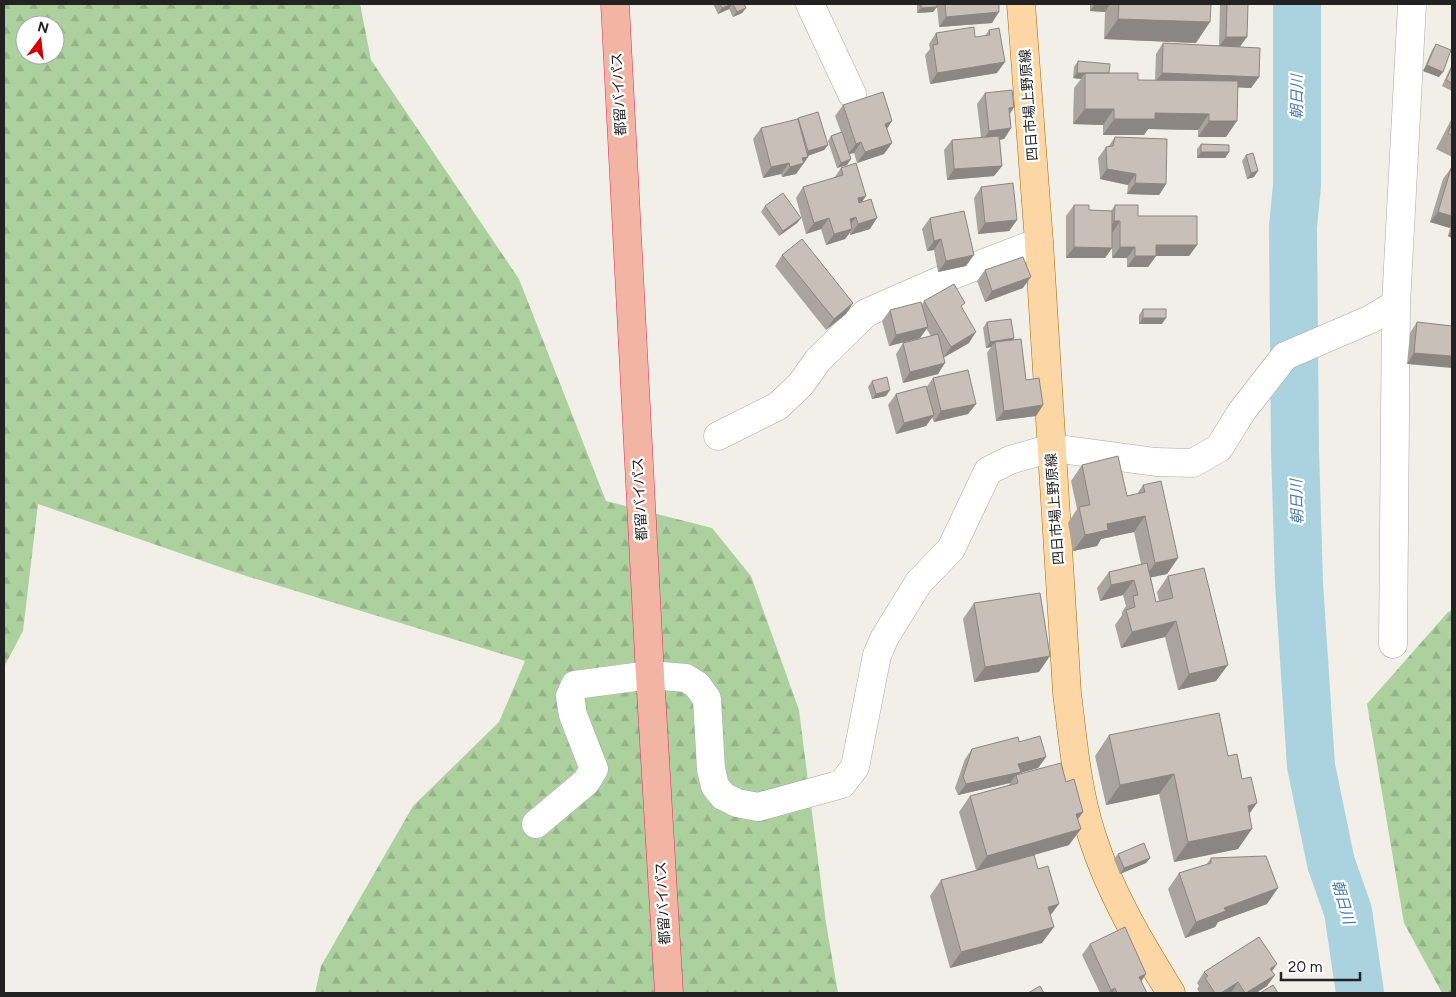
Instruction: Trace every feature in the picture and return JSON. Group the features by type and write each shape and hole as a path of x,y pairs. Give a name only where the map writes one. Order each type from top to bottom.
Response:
{"highway":[{"name":"都留バイパス","path":"615,4 650,675 669,993"}],"main road":[{"name":"四日市場上野原線","path":"1021,4 1039,242 1067,693 1078,775 1091,836 1116,900 1142,947 1171,993"}],"street":[{"path":"810,4 852,94"},
{"path":"1393,644 1396,304 1412,4"},
{"path":"718,436 778,406 801,384 818,360 866,313 948,277 1039,242"},
{"path":"536,824 586,782 594,769 573,715 570,696 575,685 650,675 686,678 697,685 707,699 711,769 715,786 723,796 736,803 758,807 842,784 855,767 877,655 885,637 919,582 951,548 988,471 1010,460 1052,448 1156,462 1192,463 1219,448 1242,411 1285,356 1371,318 1396,304"}],"green space":[{"path":"4,4 360,4 371,60 519,279 606,501 712,528 751,576 799,710 826,923 838,993 315,993 321,966 413,806 499,722 525,661 243,575 38,504 23,631 4,667"},
{"path":"1452,610 1452,993 1442,993 1404,923 1367,704 1448,612"}],"building":[{"path":"720,4 732,4 722,8"},
{"path":"733,4 744,4 746,8 737,12"},
{"path":"921,4 937,4 937,7 921,8"},
{"path":"945,4 999,4 999,12 946,17"},
{"path":"1119,4 1211,4 1210,22 1118,19"},
{"path":"1227,4 1248,4 1247,37 1226,37"},
{"path":"974,27 975,37 990,35 989,30 999,28 1005,62 937,73 933,45 938,44 936,33"},
{"path":"1163,43 1260,48 1259,77 1162,73"},
{"path":"1436,44 1451,50 1443,72 1427,65"},
{"path":"1078,61 1110,64 1109,73 1077,73"},
{"path":"1452,67 1452,83 1446,80"},
{"path":"1085,73 1138,73 1138,80 1238,81 1237,121 1209,121 1209,114 1155,113 1155,119 1114,119 1114,109 1085,109"},
{"path":"1012,90 1014,107 1009,108 1011,128 989,131 985,93"},
{"path":"883,92 892,121 885,124 892,143 865,152 861,142 856,144 843,105"},
{"path":"818,112 828,145 808,151 798,118"},
{"path":"798,119 808,157 802,158 804,163 790,167 789,163 771,167 761,128"},
{"path":"1452,124 1452,136 1448,133"},
{"path":"842,132 851,159 841,163 831,136"},
{"path":"999,136 1002,166 954,169 952,140"},
{"path":"1115,137 1167,139 1166,184 1135,183 1136,174 1107,169 1106,147 1113,146"},
{"path":"1201,144 1229,145 1229,152 1201,152"},
{"path":"1253,153 1258,171 1251,173 1246,155"},
{"path":"856,163 866,196 858,198 859,203 871,199 877,218 858,224 856,217 850,219 852,229 834,234 829,218 814,223 803,187 843,175 841,168"},
{"path":"1452,169 1452,216 1438,212"},
{"path":"1013,183 1017,220 985,223 981,187"},
{"path":"783,193 801,218 783,231 765,206"},
{"path":"1074,205 1089,205 1089,210 1112,211 1112,248 1074,247"},
{"path":"1115,205 1138,205 1138,216 1197,216 1197,245 1156,245 1156,256 1135,256 1135,247 1120,247 1120,221 1114,221"},
{"path":"964,211 974,255 946,261 941,239 934,241 930,218"},
{"path":"802,239 853,303 834,319 782,255"},
{"path":"1023,257 1031,277 992,291 985,270"},
{"path":"954,284 965,303 961,306 976,332 951,347 924,301"},
{"path":"921,302 928,327 896,335 890,310"},
{"path":"1143,309 1166,309 1166,318 1143,318"},
{"path":"1011,319 1014,338 990,342 987,322"},
{"path":"1417,322 1452,326 1452,356 1414,353"},
{"path":"938,334 945,363 910,372 903,343"},
{"path":"1021,339 1026,380 1039,378 1043,405 1004,411 995,342"},
{"path":"968,370 976,404 941,411 933,378"},
{"path":"887,377 890,390 876,394 872,381"},
{"path":"926,386 934,415 904,423 896,394"},
{"path":"1118,456 1127,496 1145,492 1143,485 1161,481 1178,558 1155,563 1145,516 1107,524 1108,530 1085,535 1079,507 1090,505 1082,465"},
{"path":"1147,563 1156,602 1173,598 1168,576 1204,568 1228,665 1189,674 1176,621 1132,632 1126,610 1135,607 1133,596 1138,595 1134,580 1111,585 1109,572"},
{"path":"1040,593 1050,656 985,667 974,603"},
{"path":"1219,713 1228,756 1237,754 1242,779 1251,777 1257,803 1248,806 1252,829 1188,842 1174,774 1120,785 1109,735"},
{"path":"1040,736 1046,757 1018,764 1021,772 966,784 963,777 972,749 1018,737 1019,742"},
{"path":"1061,763 1066,782 1074,779 1083,812 1076,814 1081,829 987,856 970,796 1018,783 1016,775"},
{"path":"1144,843 1150,858 1124,868 1118,854"},
{"path":"1034,855 1038,869 1048,866 1059,904 1048,907 1054,927 961,952 941,880"},
{"path":"1266,856 1278,888 1224,908 1226,911 1196,922 1179,873 1211,863 1211,858"},
{"path":"1125,927 1146,974 1139,977 1147,993 1117,993 1115,988 1111,990 1090,944"},
{"path":"1259,937 1277,964 1270,969 1275,975 1246,993 1238,982 1221,993 1215,993 1205,978 1208,976 1204,972"},
{"path":"1273,985 1278,993 1260,993"},
{"path":"1040,986 1044,993 1028,993"}],"waterway":[{"name":"朝日川","path":"1297,4 1297,185 1293,227 1295,450 1299,583 1311,766 1331,863 1348,911 1360,993"}]}
